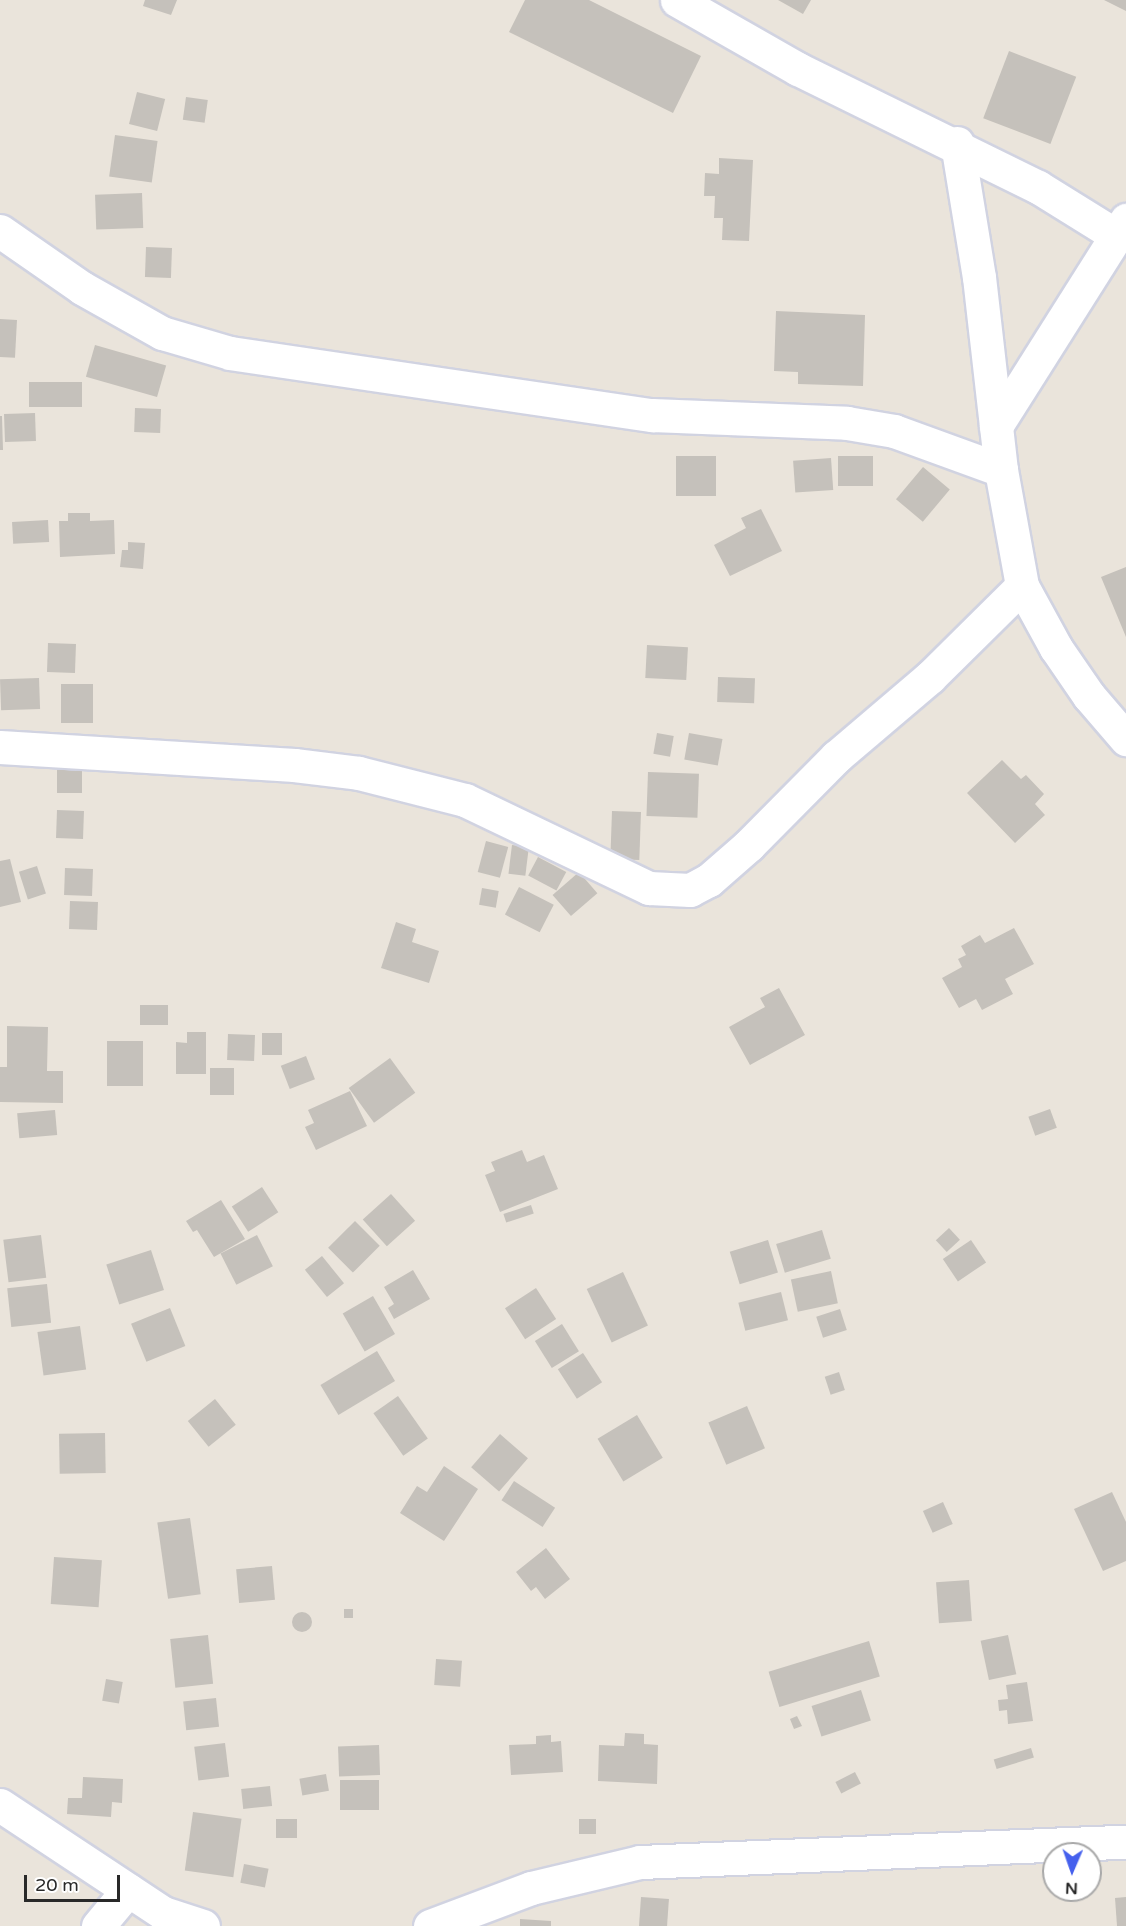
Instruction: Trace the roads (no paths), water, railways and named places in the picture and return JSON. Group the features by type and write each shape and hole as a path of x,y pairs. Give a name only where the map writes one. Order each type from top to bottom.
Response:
{"street":[{"path":"677,0 798,69 957,143 1121,228 996,426"},
{"path":"957,143 980,277 1001,470 1022,586 1056,648 1089,696 1126,739"},
{"path":"0,231 82,288 162,333 230,353 652,415 847,423 894,430 1001,470"},
{"path":"0,747 294,765 359,773 465,800 649,888 690,890 709,880 748,845 836,757 945,663 1022,586"},
{"path":"0,1805 128,1890 157,1919 203,1926"},
{"path":"430,1926 531,1888 640,1862 1126,1842"},
{"path":"98,1926 128,1890"}]}
